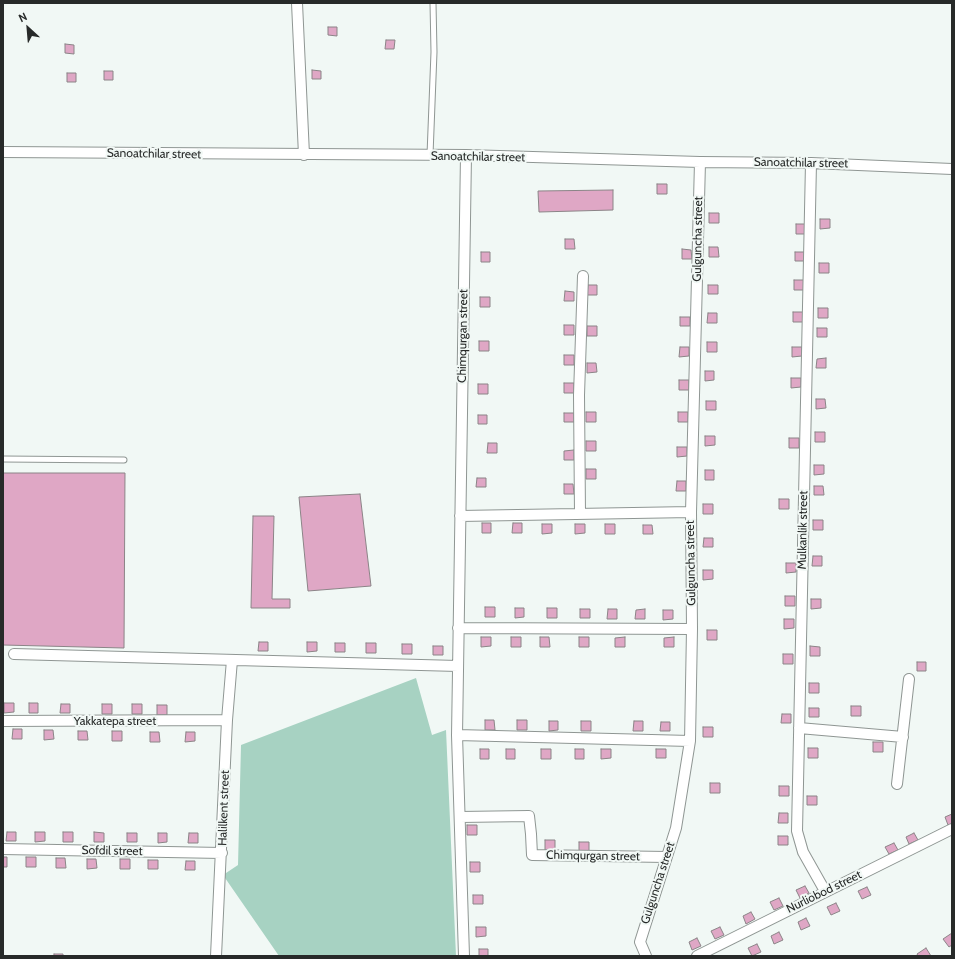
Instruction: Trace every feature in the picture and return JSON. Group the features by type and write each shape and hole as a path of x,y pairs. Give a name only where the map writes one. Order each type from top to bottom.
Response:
{"street":[{"path":"297,3 304,155"},
{"name":"Sanoatchilar street","path":"3,152 430,156 466,155 700,162 811,163 952,169"},
{"name":"Chimqurgan street","path":"464,956 457,735 466,155"},
{"name":"Gulguncha street","path":"646,956 640,942 676,828 690,740 692,629 691,512 700,162"},
{"name":"Mulkanlik street","path":"811,163 797,831 803,852 825,891"},
{"path":"580,514 579,395 583,276"},
{"path":"460,516 691,512"},
{"path":"458,628 692,629"},
{"path":"14,654 458,666"},
{"name":"Halilkent street","path":"216,956 232,660"},
{"path":"897,784 908,679"},
{"name":"Yakkatepa street","path":"3,721 228,720"},
{"path":"799,728 902,736"},
{"path":"457,735 690,740"},
{"name":"Chimqurgan street","path":"460,817 529,816 532,855 667,857"},
{"name":"Nurliobod street","path":"697,956 952,829"},
{"name":"Sofdil street","path":"3,849 222,853"}],"lane":[{"path":"430,156 434,52 433,3"},
{"path":"3,459 124,460"}],"green space":[{"path":"416,678 432,735 446,730 456,956 279,956 223,875 238,865 241,745"}],"building":[{"path":"328,27 337,27 337,36 328,35"},
{"path":"386,40 395,40 394,49 385,49"},
{"path":"65,44 74,45 74,54 65,53"},
{"path":"312,70 321,71 321,79 312,79"},
{"path":"104,71 113,71 113,80 104,80"},
{"path":"67,73 76,73 76,82 67,82"},
{"path":"657,184 667,184 667,194 657,194"},
{"path":"613,190 613,210 539,212 538,191"},
{"path":"709,213 719,213 719,223 709,223"},
{"path":"820,219 830,219 830,228 820,229"},
{"path":"796,224 805,224 805,234 796,234"},
{"path":"565,239 574,239 575,249 565,249"},
{"path":"709,247 718,247 719,257 709,257"},
{"path":"682,249 691,250 692,259 682,259"},
{"path":"481,252 490,252 490,262 481,262"},
{"path":"795,252 805,252 805,261 795,261"},
{"path":"819,263 829,263 829,273 819,273"},
{"path":"794,280 804,280 804,290 794,290"},
{"path":"588,285 597,285 597,295 587,295"},
{"path":"708,285 718,285 718,294 708,294"},
{"path":"565,291 574,292 574,301 564,301"},
{"path":"480,297 490,297 490,307 480,307"},
{"path":"818,308 828,308 828,318 818,318"},
{"path":"793,312 803,312 803,322 793,322"},
{"path":"708,313 717,313 717,323 707,323"},
{"path":"680,317 690,317 690,326 680,326"},
{"path":"564,325 574,325 574,335 564,335"},
{"path":"587,326 597,326 597,336 587,336"},
{"path":"817,328 827,328 827,337 817,337"},
{"path":"479,341 489,341 489,351 479,351"},
{"path":"707,342 717,342 717,352 707,352"},
{"path":"680,347 689,347 689,356 679,357"},
{"path":"792,347 802,347 802,356 792,357"},
{"path":"564,355 574,355 574,365 564,365"},
{"path":"826,358 826,368 816,368 817,359"},
{"path":"587,363 596,363 597,372 587,373"},
{"path":"705,371 714,371 714,380 705,381"},
{"path":"791,378 801,378 801,387 791,388"},
{"path":"679,380 689,380 689,390 679,390"},
{"path":"564,383 574,383 574,393 564,393"},
{"path":"478,384 488,384 488,394 478,394"},
{"path":"816,399 825,399 826,408 816,409"},
{"path":"706,401 716,401 716,410 706,410"},
{"path":"586,412 596,412 596,422 586,422"},
{"path":"678,412 688,412 688,422 678,422"},
{"path":"564,413 574,413 574,422 564,422"},
{"path":"478,415 487,415 487,424 478,424"},
{"path":"815,432 825,432 825,442 815,442"},
{"path":"705,436 715,436 715,445 705,446"},
{"path":"789,438 799,438 799,448 789,448"},
{"path":"586,441 596,441 596,451 586,451"},
{"path":"488,443 497,443 497,453 487,453"},
{"path":"677,447 687,447 687,456 677,457"},
{"path":"574,450 574,460 564,460 564,451"},
{"path":"814,465 824,465 824,474 814,475"},
{"path":"586,469 596,469 596,479 586,479"},
{"path":"705,470 714,470 714,480 705,480"},
{"path":"3,473 125,473 124,648 3,645"},
{"path":"477,478 486,478 486,487 476,487"},
{"path":"677,481 686,481 686,491 676,491"},
{"path":"564,484 573,484 574,494 564,494"},
{"path":"814,486 823,486 824,495 814,495"},
{"path":"360,494 371,586 308,591 299,497"},
{"path":"779,499 789,499 789,509 779,509"},
{"path":"703,504 713,504 713,514 703,514"},
{"path":"253,516 274,516 272,599 290,599 290,608 251,608"},
{"path":"813,520 823,520 823,530 813,530"},
{"path":"482,523 491,523 491,533 482,533"},
{"path":"513,523 522,523 522,533 512,533"},
{"path":"542,524 552,524 552,533 542,534"},
{"path":"575,524 585,524 585,533 575,534"},
{"path":"605,524 615,524 615,534 605,534"},
{"path":"643,525 652,525 653,534 643,534"},
{"path":"704,538 713,538 713,547 703,547"},
{"path":"813,556 822,556 822,566 812,566"},
{"path":"786,563 796,563 796,572 786,573"},
{"path":"703,570 713,570 713,579 703,580"},
{"path":"785,596 795,596 795,606 785,606"},
{"path":"811,599 821,599 821,608 811,609"},
{"path":"485,607 495,607 495,617 485,617"},
{"path":"515,608 524,608 524,617 515,618"},
{"path":"547,608 557,608 557,618 547,618"},
{"path":"580,609 590,609 590,618 580,618"},
{"path":"608,609 617,609 617,619 607,619"},
{"path":"645,609 645,619 635,619 636,610"},
{"path":"663,610 673,610 673,619 663,620"},
{"path":"784,619 794,619 794,628 784,629"},
{"path":"707,630 717,630 717,640 707,640"},
{"path":"481,637 491,637 491,646 481,647"},
{"path":"511,637 521,637 521,647 511,647"},
{"path":"540,637 549,637 550,647 540,647"},
{"path":"579,637 589,637 589,647 579,647"},
{"path":"625,637 625,647 615,647 615,638"},
{"path":"674,637 674,647 664,647 664,638"},
{"path":"259,642 268,642 268,651 258,651"},
{"path":"307,642 317,642 317,651 307,652"},
{"path":"335,643 345,643 345,652 335,652"},
{"path":"366,643 376,643 376,653 366,653"},
{"path":"402,644 412,644 412,654 402,654"},
{"path":"433,646 443,646 443,655 433,655"},
{"path":"810,646 820,647 820,656 810,656"},
{"path":"783,654 793,654 793,664 783,664"},
{"path":"917,662 926,662 926,671 917,671"},
{"path":"809,683 819,683 819,693 809,693"},
{"path":"4,703 14,703 14,712 4,713"},
{"path":"29,703 38,703 38,713 29,713"},
{"path":"61,704 70,704 70,713 60,713"},
{"path":"102,704 112,704 112,714 102,714"},
{"path":"132,704 142,704 142,714 132,714"},
{"path":"157,705 167,705 167,715 157,715"},
{"path":"851,706 861,706 861,716 851,716"},
{"path":"809,708 819,708 819,717 809,717"},
{"path":"782,714 791,714 791,723 781,723"},
{"path":"485,720 494,720 495,730 485,730"},
{"path":"517,720 527,720 527,730 517,730"},
{"path":"549,721 558,721 558,730 549,731"},
{"path":"581,721 591,721 591,731 581,731"},
{"path":"634,721 643,721 643,731 633,731"},
{"path":"661,722 670,722 670,731 660,731"},
{"path":"703,727 713,727 713,737 703,737"},
{"path":"13,729 22,729 22,739 12,739"},
{"path":"44,730 53,730 54,739 44,740"},
{"path":"78,731 87,731 88,740 78,740"},
{"path":"112,731 122,731 122,741 112,741"},
{"path":"150,732 159,732 160,742 150,742"},
{"path":"186,732 195,732 195,741 185,742"},
{"path":"873,742 883,742 883,752 873,752"},
{"path":"808,748 818,748 818,758 808,758"},
{"path":"480,749 489,749 489,759 480,759"},
{"path":"506,749 515,749 515,759 506,759"},
{"path":"541,749 551,749 551,759 541,759"},
{"path":"575,749 584,749 584,759 575,759"},
{"path":"601,749 611,749 611,758 601,759"},
{"path":"656,749 666,749 666,758 656,758"},
{"path":"710,783 720,783 720,793 710,793"},
{"path":"779,786 789,786 789,796 779,796"},
{"path":"807,796 817,796 817,805 807,805"},
{"path":"779,813 788,813 788,823 778,823"},
{"path":"952,814 952,824 948,825 945,817"},
{"path":"467,825 477,825 477,835 467,835"},
{"path":"7,832 16,832 16,841 6,841"},
{"path":"35,832 45,832 45,841 35,842"},
{"path":"63,832 73,832 73,842 63,842"},
{"path":"94,832 104,833 104,842 94,842"},
{"path":"127,833 137,833 137,842 127,842"},
{"path":"158,833 167,833 167,842 158,843"},
{"path":"189,833 198,833 198,843 188,843"},
{"path":"914,833 918,840 909,844 906,837"},
{"path":"778,836 788,836 788,845 778,845"},
{"path":"545,840 555,840 555,850 545,850"},
{"path":"579,842 589,842 589,852 579,852"},
{"path":"894,843 898,850 889,854 885,847"},
{"path":"3,857 7,857 7,867 3,867"},
{"path":"26,857 36,857 36,867 26,867"},
{"path":"56,858 65,858 66,868 56,868"},
{"path":"87,859 96,859 97,868 87,869"},
{"path":"120,859 130,859 130,869 120,869"},
{"path":"148,860 158,860 158,869 148,869"},
{"path":"186,861 195,861 195,870 185,870"},
{"path":"470,862 480,862 480,872 470,872"},
{"path":"805,886 809,893 800,898 796,890"},
{"path":"867,887 871,895 862,899 858,891"},
{"path":"473,895 483,895 483,904 473,904"},
{"path":"779,898 783,906 774,910 770,902"},
{"path":"836,903 840,911 831,915 827,907"},
{"path":"751,912 755,919 746,924 743,916"},
{"path":"806,918 810,926 801,930 798,922"},
{"path":"476,927 486,927 486,936 476,937"},
{"path":"720,927 724,935 715,939 711,931"},
{"path":"779,932 783,940 774,944 771,936"},
{"path":"952,933 952,945 949,947 943,939"},
{"path":"697,938 701,946 692,950 689,942"},
{"path":"757,944 761,952 752,956 748,948"},
{"path":"926,948 931,956 918,956 917,954"},
{"path":"479,949 488,949 488,956 479,956"},
{"path":"54,954 63,954 63,956 54,956"}]}
